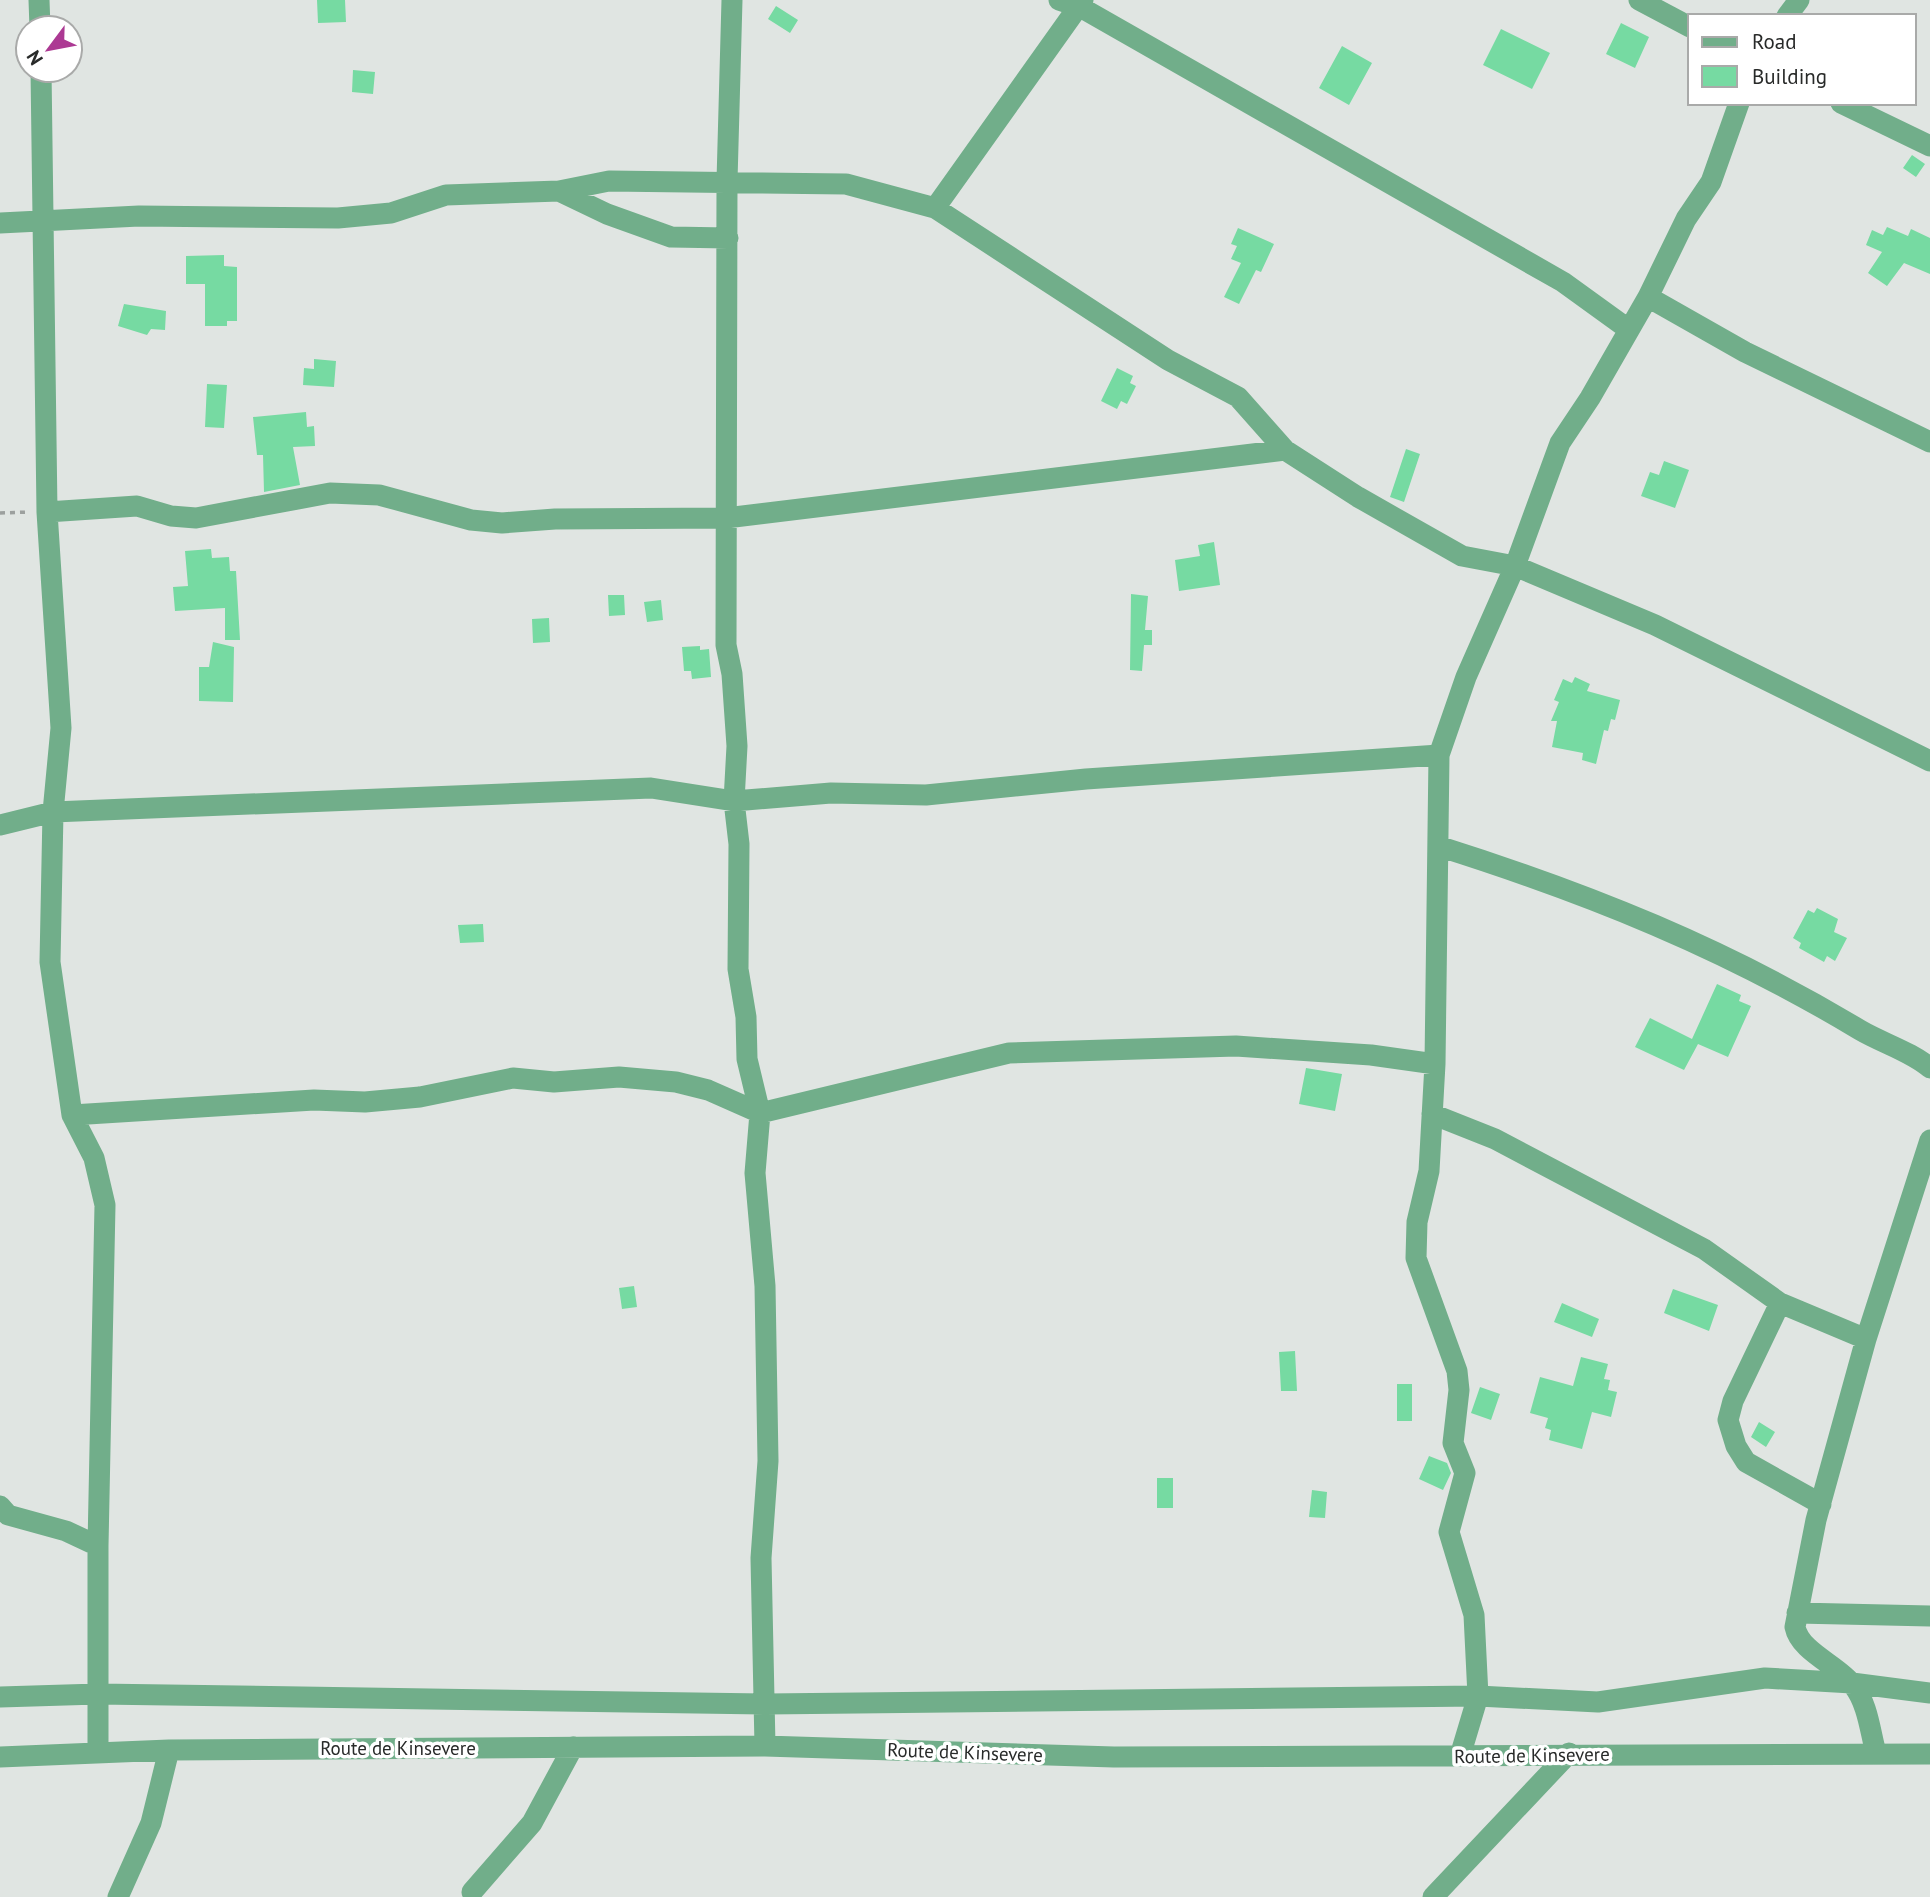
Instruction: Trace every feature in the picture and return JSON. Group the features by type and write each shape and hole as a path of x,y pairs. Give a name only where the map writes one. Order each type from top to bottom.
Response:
{"street":[{"path":"733,0 727,181 726,645 732,674 737,746 734,801 739,844 738,970 746,1017 747,1059 760,1113 755,1173 765,1286 768,1461 761,1587 765,1746"},
{"path":"1059,0 1082,4 1563,282 1628,329"},
{"path":"1639,0 1688,26"},
{"path":"935,208 1082,4"},
{"path":"41,84 47,512 61,728 53,812 51,962 72,1115 94,1158 105,1205 98,1546 98,1753"},
{"path":"1460,1756 1478,1696 1474,1615 1449,1532 1465,1473 1453,1443 1459,1390 1457,1371 1416,1258 1417,1222 1429,1171 1435,1064 1439,755 1474,659 1515,566 1560,443 1590,398 1648,297 1686,219 1711,183 1737,105"},
{"path":"1845,105 1930,146"},
{"path":"0,223 139,216 338,218 391,213 446,195 559,191 609,181 846,184 935,208 1168,360 1238,397 1285,450 1357,497 1462,556 1515,566 1655,625 1930,761"},
{"path":"559,191 607,214 671,237 728,238"},
{"path":"1648,297 1745,352 1930,442"},
{"path":"47,512 136,506 171,516 196,518 330,493 379,495 471,520 502,523 555,519 726,517 1285,450"},
{"path":"0,825 53,812 651,788 734,801 831,793 926,795 1086,779 1439,755"},
{"path":"1438,846 1573,891 1705,946 1761,972 1930,1068"},
{"path":"72,1115 314,1100 365,1102 420,1097 513,1077 554,1082 619,1077 676,1082 708,1090 760,1113 1009,1054 1236,1046 1371,1055 1435,1064"},
{"path":"1432,1114 1495,1139 1704,1249 1780,1303 1866,1339"},
{"path":"1875,1754 1862,1699 1852,1683 1796,1634 1797,1613 1821,1504 1866,1339 1930,1140"},
{"path":"1780,1303 1733,1401 1728,1420 1736,1446 1746,1462 1821,1504"},
{"path":"0,1506 8,1515 65,1531 98,1546"},
{"path":"1797,1613 1930,1616"},
{"path":"0,1697 98,1694 766,1704 1478,1696 1598,1702 1753,1679 1852,1683 1930,1693"},
{"name":"Route de Kinsevere","path":"0,1757 169,1750 765,1746 1114,1757 1569,1753 1930,1754"},
{"path":"472,1892 532,1824 573,1747"},
{"path":"118,1897 151,1823 169,1750"},
{"path":"1433,1897 1569,1753"}],"path":[{"path":"0,513 47,512"}],"building":[{"path":"317,0 345,0 346,22 318,23"},
{"path":"776,6 798,20 790,33 768,19"},
{"path":"1621,23 1649,37 1635,68 1606,54"},
{"path":"1501,29 1550,53 1532,89 1483,65"},
{"path":"1342,46 1372,63 1349,105 1319,88"},
{"path":"353,70 375,72 373,94 352,92"},
{"path":"1912,155 1925,164 1916,177 1903,168"},
{"path":"1887,227 1908,236 1911,229 1930,238 1930,274 1904,263 1887,286 1868,273 1882,252 1866,245 1872,230 1883,235"},
{"path":"1238,228 1274,244 1261,272 1256,270 1239,304 1224,297 1241,263 1231,259 1237,246 1231,244"},
{"path":"224,255 224,266 237,267 237,321 227,321 227,326 205,326 205,284 186,284 186,256"},
{"path":"124,304 166,311 165,330 151,329 147,335 118,326"},
{"path":"314,359 336,361 334,387 303,385 304,368 314,369"},
{"path":"1117,368 1133,376 1130,383 1136,386 1127,404 1121,401 1117,409 1101,401"},
{"path":"207,384 227,385 224,428 205,427"},
{"path":"306,412 307,427 314,426 315,446 293,447 300,485 264,492 263,455 257,455 253,417"},
{"path":"1406,449 1420,454 1404,502 1390,497"},
{"path":"1664,461 1689,470 1675,508 1641,496 1650,472 1659,475"},
{"path":"1214,542 1220,585 1179,591 1175,560 1200,556 1198,545"},
{"path":"211,549 212,558 229,557 230,571 236,571 240,640 225,640 225,608 175,611 173,587 188,586 185,551"},
{"path":"1131,594 1148,596 1145,630 1152,630 1152,645 1144,645 1142,671 1130,670"},
{"path":"608,595 624,595 625,615 609,616"},
{"path":"661,600 663,620 647,622 644,602"},
{"path":"549,618 550,642 533,643 532,619"},
{"path":"213,642 234,647 233,702 199,701 199,667 209,667"},
{"path":"700,646 700,650 709,649 711,677 692,679 691,671 684,671 682,647"},
{"path":"1575,677 1590,684 1587,691 1620,700 1615,720 1611,719 1608,731 1604,730 1596,764 1582,760 1583,753 1552,747 1557,721 1551,721 1559,702 1554,700 1563,679 1572,683"},
{"path":"1817,908 1838,919 1834,932 1847,938 1835,961 1827,956 1824,962 1799,948 1801,943 1793,938 1808,910 1814,913"},
{"path":"483,924 484,942 460,943 458,925"},
{"path":"1717,984 1741,995 1739,1001 1751,1006 1728,1057 1698,1044 1684,1070 1635,1047 1650,1018 1692,1039"},
{"path":"1306,1068 1342,1074 1335,1111 1299,1104"},
{"path":"634,1286 637,1307 622,1309 619,1288"},
{"path":"1673,1289 1718,1305 1709,1331 1664,1313"},
{"path":"1562,1303 1599,1319 1592,1337 1554,1322"},
{"path":"1295,1351 1297,1391 1281,1391 1279,1352"},
{"path":"1581,1357 1608,1364 1604,1379 1610,1380 1608,1390 1617,1392 1611,1417 1592,1412 1582,1449 1549,1440 1551,1430 1545,1428 1548,1418 1530,1413 1540,1377 1573,1386"},
{"path":"1397,1384 1412,1384 1412,1421 1397,1421"},
{"path":"1480,1387 1500,1394 1491,1420 1471,1413"},
{"path":"1759,1422 1775,1432 1766,1447 1751,1437"},
{"path":"1429,1456 1447,1463 1451,1473 1443,1490 1419,1479"},
{"path":"1157,1478 1173,1478 1173,1508 1157,1508"},
{"path":"1312,1490 1327,1492 1325,1518 1309,1517"}]}
